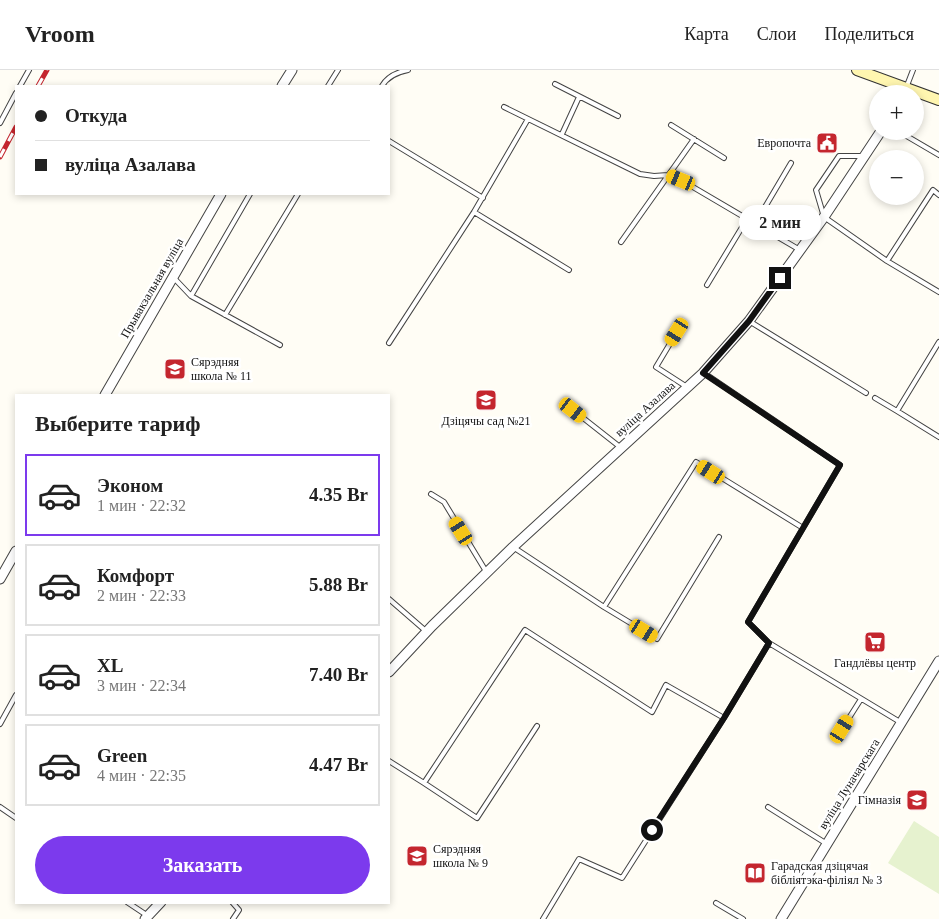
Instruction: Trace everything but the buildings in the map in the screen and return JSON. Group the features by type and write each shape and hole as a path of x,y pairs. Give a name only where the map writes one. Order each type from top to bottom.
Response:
{"main road":[{"path":"857,70 891,85"},
{"path":"924,96 939,100"}],"street":[{"path":"283,85 292,70"},
{"name":"вуліца Азалава","path":"390,671 513,547 703,373 749,321 875,140"},
{"name":"Прывакзальная вуліца","path":"107,394 220,195"},
{"path":"0,579 15,553"},
{"name":"вуліца Луначарскага","path":"781,919 938,663"},
{"path":"146,918 159,904"}],"lane":[{"path":"21,85 29,70"},
{"path":"329,85 338,70"},
{"path":"383,85 385,81 398,72 408,70"},
{"path":"907,85 913,70"},
{"path":"555,84 618,116"},
{"path":"0,123 15,95"},
{"path":"562,134 579,97"},
{"path":"504,107 640,174 668,175 681,180 800,250"},
{"path":"389,343 483,198 528,119"},
{"path":"671,125 724,158"},
{"path":"621,242 694,139"},
{"path":"913,140 939,155"},
{"path":"390,142 483,198"},
{"path":"865,156 838,156 816,190 824,216 887,261 939,292"},
{"path":"755,224 791,163"},
{"path":"887,261 933,190 939,194"},
{"path":"190,296 249,195"},
{"path":"224,314 297,195"},
{"path":"474,212 569,270"},
{"path":"707,284 747,219"},
{"path":"173,277 190,296 280,346"},
{"path":"749,321 866,393"},
{"path":"677,332 656,367 688,387"},
{"path":"897,411 939,342"},
{"path":"703,373 840,465 748,622 769,643 901,723"},
{"path":"875,398 939,437"},
{"path":"573,410 621,448"},
{"path":"604,607 696,462 803,528"},
{"path":"431,494 444,502 487,573"},
{"path":"513,547 604,607 657,639 719,537"},
{"path":"390,600 427,632"},
{"path":"424,783 525,630 652,712 666,685 724,718"},
{"path":"543,919 579,859 622,878 724,718 769,643"},
{"path":"0,724 15,697"},
{"path":"842,729 861,699"},
{"path":"390,762 477,818 537,726"},
{"path":"0,807 15,817"},
{"path":"768,807 827,844"},
{"path":"716,903 743,919"},
{"path":"129,904 146,918"},
{"path":"233,919 239,910 234,904"}],"green space":[{"path":"914,821 939,837 939,894 888,863"}],"railway":[{"path":"39,85 47,70"},
{"path":"0,157 15,129"}],"place":[{"name":"Европочта","path":"827,143"},
{"name":"Сярэдняя школа № 11","path":"175,369"},
{"name":"Дзіцячы сад №21","path":"486,400"},
{"name":"Гандлёвы центр","path":"875,642"},
{"name":"Гімназія","path":"917,800"},
{"name":"Сярэдняя школа № 9","path":"417,856"},
{"name":"Гарадская дзіцячая бібліятэка-філіял № 3","path":"755,873"}],"route":[{"path":"652,830 724,718 769,643 748,622 840,465 703,373 749,321 780,278"}]}
